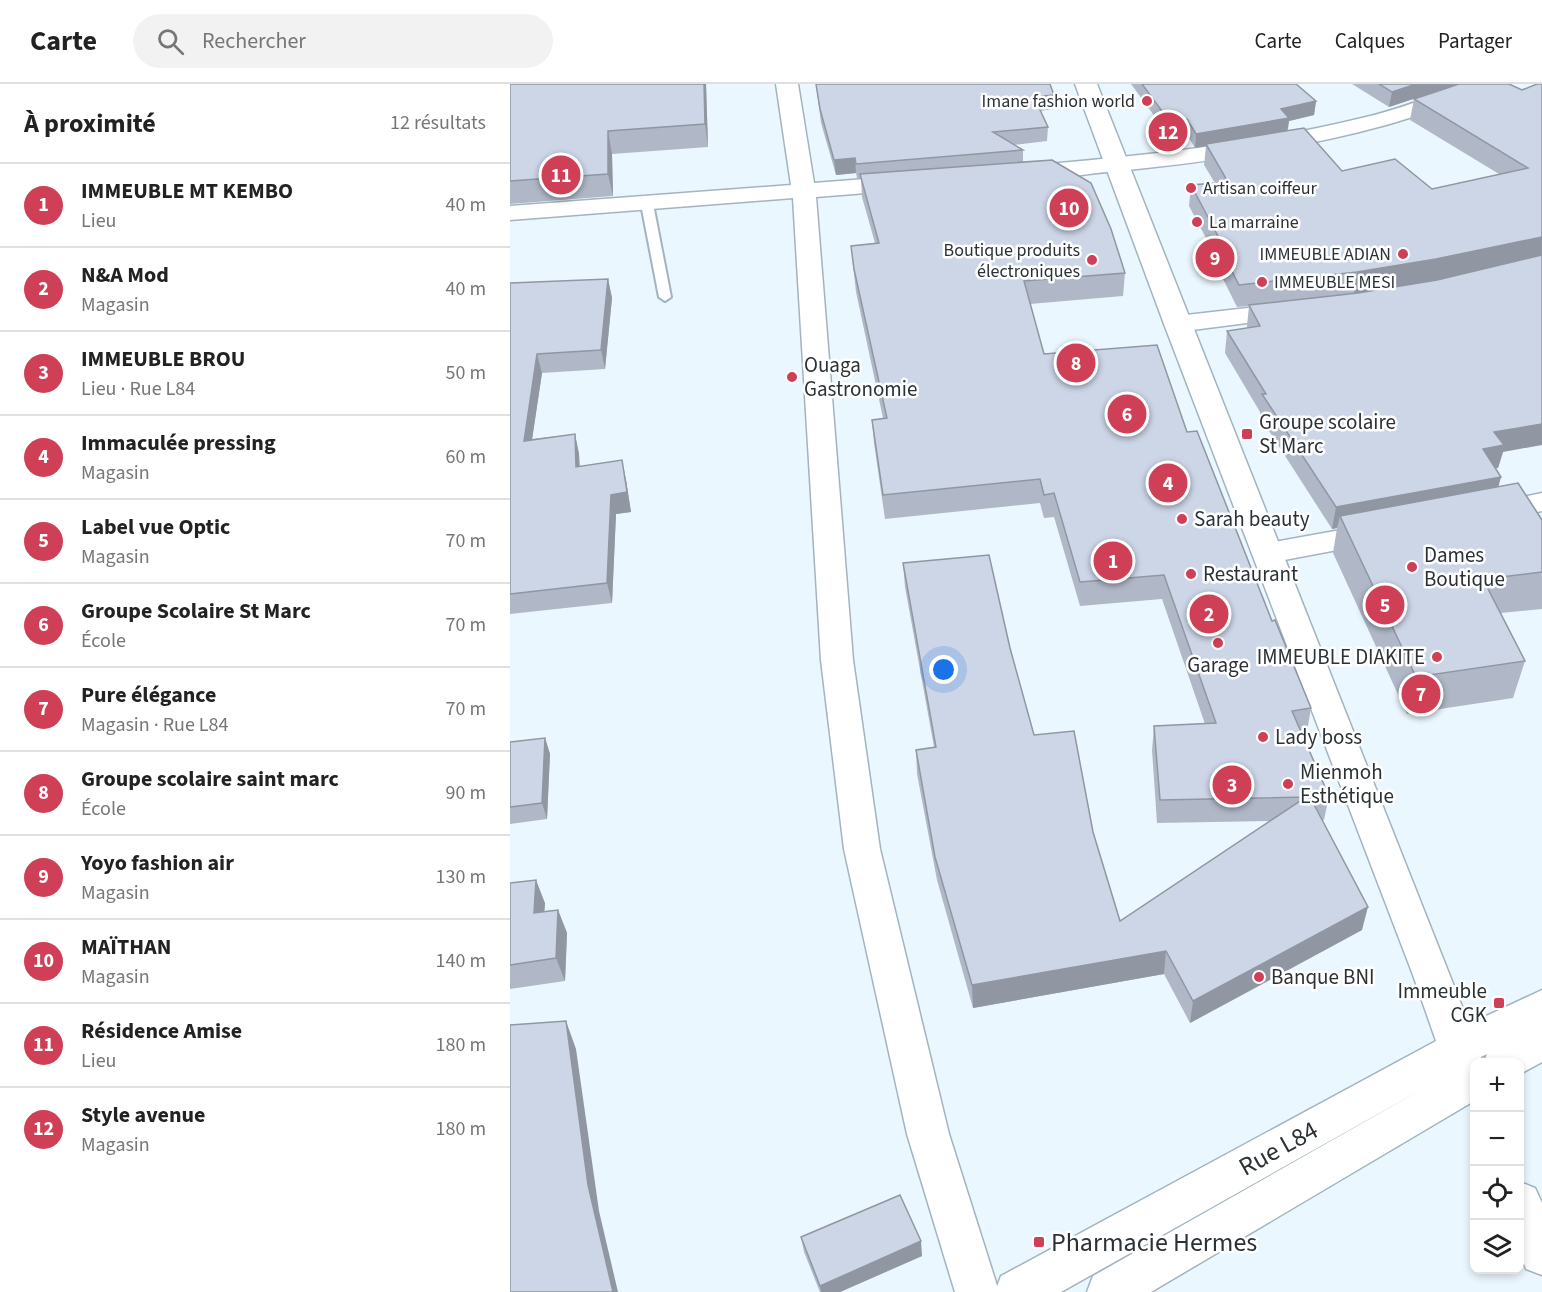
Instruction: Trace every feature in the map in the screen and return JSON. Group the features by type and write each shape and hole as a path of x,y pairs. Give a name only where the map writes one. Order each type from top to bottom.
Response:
{"street":[{"path":"787,84 804,192 837,660 862,849 928,1134 977,1292"},
{"path":"1086,84 1432,975 1470,1060"},
{"path":"1002,175 1118,165 1294,140 1367,124 1486,84"},
{"path":"510,213 921,182"},
{"path":"1178,324 1319,308"},
{"path":"1468,517 1542,502"},
{"path":"1269,553 1409,528"},
{"name":"Rue L84","path":"1491,1058 1542,1007"},
{"name":"Rue L84","path":"1508,1058 1542,1042"},
{"name":"Rue L84","path":"1017,1292 1470,1076"},
{"name":"Rue L84","path":"1109,1292 1470,1077"},
{"path":"1524,1211 1542,1254"}],"lane":[{"path":"648,204 665,297"}],"building":[{"path":"510,84 704,84 705,124 608,131 608,174 510,181"},
{"path":"816,84 1050,84 1054,95 1034,97 1048,127 993,132 1023,150 856,164 855,158 834,160 820,109"},
{"path":"1142,84 1296,84 1316,101 1281,109 1289,118 1196,134 1187,119 1170,122"},
{"path":"1379,84 1416,84 1392,92"},
{"path":"1459,84 1509,84 1522,90 1542,84 1542,237 1436,259 1357,272 1239,285 1216,240 1220,240 1191,185 1228,182 1206,144 1304,128 1342,171 1395,159 1432,189 1528,168 1414,99"},
{"path":"1052,160 1091,183 1111,229 1125,273 1024,281 1044,354 1157,345 1187,432 1197,431 1272,621 1275,620 1311,708 1292,711 1329,796 1310,797 1368,907 1193,1001 1166,951 972,985 935,857 916,750 936,747 903,563 989,555 1010,648 1034,735 1074,731 1093,832 1120,921 1306,797 1160,800 1154,726 1216,723 1164,575 1080,582 1054,493 1044,495 1040,479 883,495 872,420 887,418 851,246 879,243 860,174"},
{"path":"1542,255 1542,424 1494,432 1504,445 1483,449 1501,477 1336,507 1262,394 1266,394 1227,331 1260,326 1249,305 1358,293 1437,280"},
{"path":"608,279 601,350 537,354 524,441 575,434 576,467 622,460 627,492 611,495 607,583 510,594 510,283"},
{"name":"IMMEUBLE DIAKITE","path":"1518,483 1542,520 1542,572 1483,579 1525,661 1416,677 1340,516"},
{"path":"545,738 542,803 510,807 510,742"},
{"path":"536,880 534,913 558,910 556,958 510,965 510,883"},
{"path":"566,1021 588,1185 613,1292 510,1292 510,1025"},
{"path":"900,1195 921,1241 820,1286 801,1237"}],"place":[{"name":"Imane fashion world","path":"1147,101"},
{"name":"Style avenue","path":"1168,132"},
{"name":"Résidence Amise","path":"561,175"},
{"name":"Artisan coiffeur","path":"1191,188"},
{"name":"MAÏTHAN","path":"1069,208"},
{"name":"La marraine","path":"1197,222"},
{"name":"IMMEUBLE ADIAN","path":"1403,254"},
{"name":"Yoyo fashion air","path":"1215,258"},
{"name":"Boutique produits électroniques","path":"1092,260"},
{"name":"IMMEUBLE MESI","path":"1262,282"},
{"name":"Groupe scolaire saint marc","path":"1076,363"},
{"name":"Ouaga Gastronomie","path":"792,377"},
{"name":"Groupe Scolaire St Marc","path":"1127,414"},
{"name":"Groupe scolaire St Marc","path":"1247,434"},
{"name":"Immaculée pressing","path":"1168,483"},
{"name":"Sarah beauty","path":"1182,519"},
{"name":"IMMEUBLE MT KEMBO","path":"1113,561"},
{"name":"Dames Boutique","path":"1412,567"},
{"name":"Restaurant","path":"1191,574"},
{"name":"Label vue Optic","path":"1385,605"},
{"name":"N&A Mod","path":"1209,614"},
{"name":"Garage","path":"1218,643"},
{"name":"IMMEUBLE DIAKITE","path":"1437,657"},
{"name":"Pure élégance","path":"1421,694"},
{"name":"Lady boss","path":"1263,737"},
{"name":"Mienmoh Esthétique","path":"1288,784"},
{"name":"IMMEUBLE BROU","path":"1232,785"},
{"name":"Banque BNI","path":"1259,977"},
{"name":"Immeuble CGK","path":"1499,1003"},
{"name":"Pharmacie Hermes","path":"1039,1242"}]}
